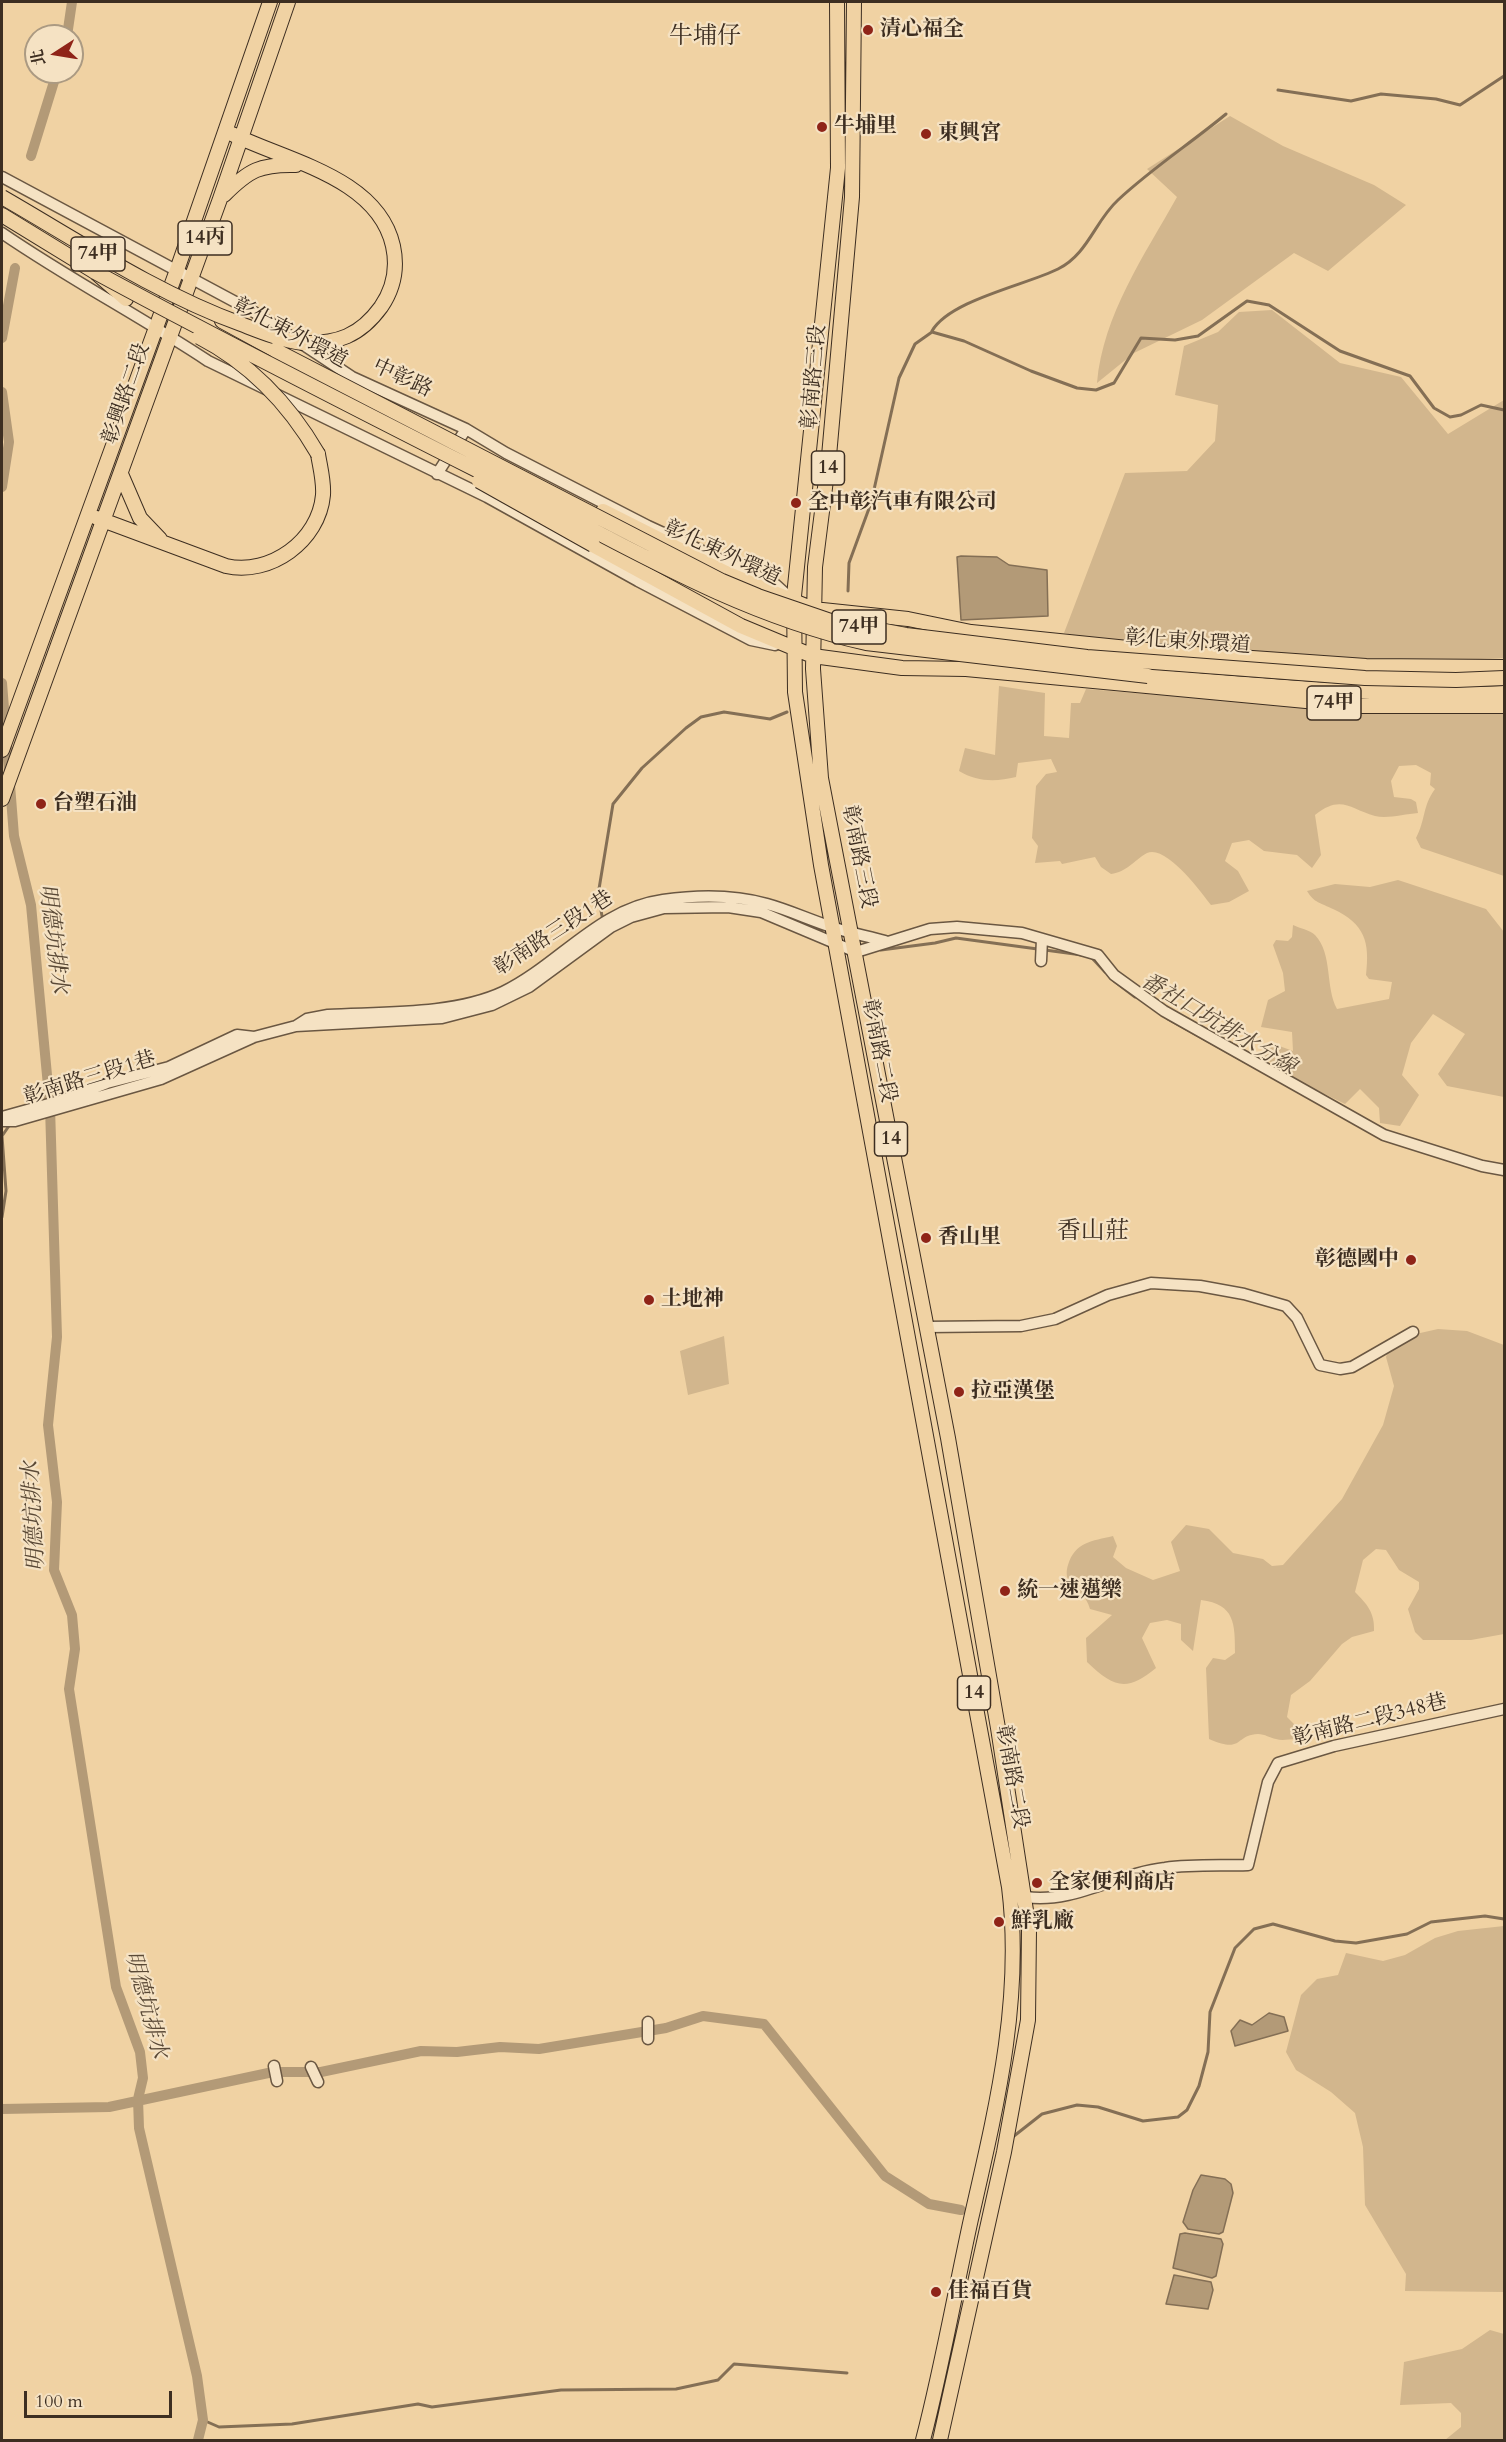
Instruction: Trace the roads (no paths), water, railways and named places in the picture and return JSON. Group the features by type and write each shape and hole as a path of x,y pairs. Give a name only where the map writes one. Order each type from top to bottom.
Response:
{"main road":[{"name":"彰興路二段","path":"2,750 177,270 270,2"},
{"name":"彰興路二段","path":"2,799 220,199 288,2"},
{"name":"彰南路三段","path":"833,928 807,781 795,692 793,648 794,602 838,168 837,2"},
{"name":"彰南路三段","path":"852,932 820,778 813,656 813,609 815,567 830,456 852,197 854,2"},
{"path":"196,307 286,341 315,343 347,338 375,315 389,296 395,274 389,230 378,212 360,193 303,165 224,131"},
{"path":"220,199 241,178 257,168 274,164 303,165"},
{"name":"彰化東外環道","path":"2,197 77,242 429,438 717,594 753,610 828,634 905,649 1138,675 1365,692 1504,693"},
{"name":"彰化東外環道","path":"2,215 95,272 722,581 794,610 850,625 906,635 1097,658 1365,678 1504,678"},
{"path":"86,515 241,570 279,558 294,548 306,536 317,517 323,496 318,454 301,424 281,399 236,358 126,299 95,272"},
{"path":"429,438 476,480 717,614 813,656"},
{"name":"彰化東外環道","path":"429,438 495,456 726,573 813,609"},
{"path":"121,474 140,518 163,543"},
{"name":"74甲","path":"813,609 908,619 955,630 1167,652 1366,666 1504,667"},
{"name":"74甲","path":"813,656 902,668 951,669 1359,706 1504,706"},
{"name":"14","path":"833,928 836,944"},
{"name":"14","path":"852,932 856,952"},
{"name":"彰南路二段","path":"836,944 981,1732 1015,1930 1010,2022 990,2146 923,2440"},
{"name":"彰南路二段","path":"856,952 948,1438 1026,1896 1029,1930 1028,2020 1004,2152 940,2440"},
{"path":"906,1328 926,1327"},
{"path":"981,1732 998,1728"},
{"path":"1009,1887 1026,1896"},
{"path":"1013,1973 1028,1973"},
{"path":"990,2146 1004,2152"},
{"path":"932,2406 948,2408"}],"street":[{"name":"中彰路","path":"2,177 254,312 352,377 466,429 507,453 648,526 776,585 794,602"},
{"path":"2,233 62,274 170,336 208,361 320,413 437,474 487,497 638,582 752,640 793,648"},
{"path":"437,474 466,429"},
{"path":"487,497 507,453"},
{"name":"彰南路三段1巷","path":"296,1026 307,1019 328,1015 455,1005 502,993 558,956 602,922 626,909 663,900 741,898 768,904 833,928 886,941"},
{"name":"彰南路三段1巷","path":"2,1119 161,1079 254,1036 296,1026 441,1018 492,1005 512,997 611,927 631,917 663,908 728,908 761,912 856,952"},
{"path":"856,952 930,929 957,927 1022,933 1098,955 1114,975 1164,1011 1383,1135 1482,1166 1504,1170"},
{"path":"1041,961 1042,939"},
{"path":"926,1327 1022,1326 1055,1319 1108,1295 1151,1282 1200,1286 1244,1294 1286,1306 1297,1318 1320,1365 1340,1369 1352,1367 1413,1332"},
{"name":"彰南路二段348巷","path":"1026,1896 1042,1899 1081,1892 1164,1868 1248,1865 1269,1782 1278,1764 1334,1746 1504,1709"},
{"path":"648,2022 648,2038"},
{"path":"274,2066 277,2081"},
{"path":"311,2067 318,2082"}],"waterway":[{"name":"明德坑排水","path":"69,24 72,2"},
{"path":"1278,90 1351,101 1381,94 1436,99 1460,105 1504,76"},
{"name":"明德坑排水","path":"31,156 53,84"},
{"path":"932,331 941,320 955,310 990,294 1044,275 1068,263 1077,255 1118,200 1226,114"},
{"name":"明德坑排水","path":"2,338 15,268"},
{"path":"848,591 849,563 871,503 899,378 915,344 932,332 964,341 1031,371 1077,388 1096,390 1114,383 1141,338 1175,340 1198,336 1247,301 1269,305 1340,351 1410,376 1434,408 1450,417 1461,415 1481,405 1504,410"},
{"name":"明德坑排水","path":"2,392 9,442 2,487"},
{"name":"明德坑排水","path":"2,683 14,836 31,905 50,1107 57,1337 48,1425 57,1502 54,1570 72,1615 75,1649 69,1689 116,1987 140,2052 143,2078 138,2099 139,2128 197,2376 203,2420 198,2440"},
{"path":"603,921 598,895 613,804 642,768 701,717 724,712 770,719 787,712"},
{"name":"番社口坑排水分線","path":"786,917 822,930"},
{"name":"番社口坑排水分線","path":"881,950 956,938 1082,955"},
{"name":"番社口坑排水分線","path":"1091,957 1105,972"},
{"name":"番社口坑排水分線","path":"1114,981 1135,997"},
{"name":"番社口坑排水分線","path":"1168,1019 1254,1067"},
{"path":"2,1217 6,1191 2,1136 11,1123"},
{"path":"1014,2136 1042,2114 1077,2105 1098,2107 1143,2121 1178,2117 1187,2110 1199,2086 1208,2052 1210,2012 1235,1948 1254,1929 1273,1924 1335,1941 1356,1943 1407,1934 1431,1922 1485,1916 1504,1919"},
{"path":"2,2109 109,2107 273,2072 321,2072 421,2051 457,2052 500,2047 539,2049 666,2028 703,2016 764,2024 885,2176 929,2204 961,2210"},
{"path":"203,2420 219,2427 292,2424 418,2404 432,2407 561,2390 676,2389 718,2380 734,2364 847,2373"}],"place":[{"name":"清心福全","path":"868,30"},
{"name":"牛埔里","path":"822,127"},
{"name":"東興宮","path":"926,134"},
{"name":"全中彰汽車有限公司","path":"796,503"},
{"name":"台塑石油","path":"41,804"},
{"name":"香山里","path":"926,1238"},
{"name":"彰德國中","path":"1411,1260"},
{"name":"土地神","path":"649,1300"},
{"name":"拉亞漢堡","path":"959,1392"},
{"name":"統一速邁樂","path":"1005,1591"},
{"name":"全家便利商店","path":"1037,1883"},
{"name":"鮮乳廠","path":"999,1922"},
{"name":"佳福百貨","path":"936,2292"}],"district":[{"name":"牛埔仔","path":"705,37"},
{"name":"香山莊","path":"1093,1232"}]}
